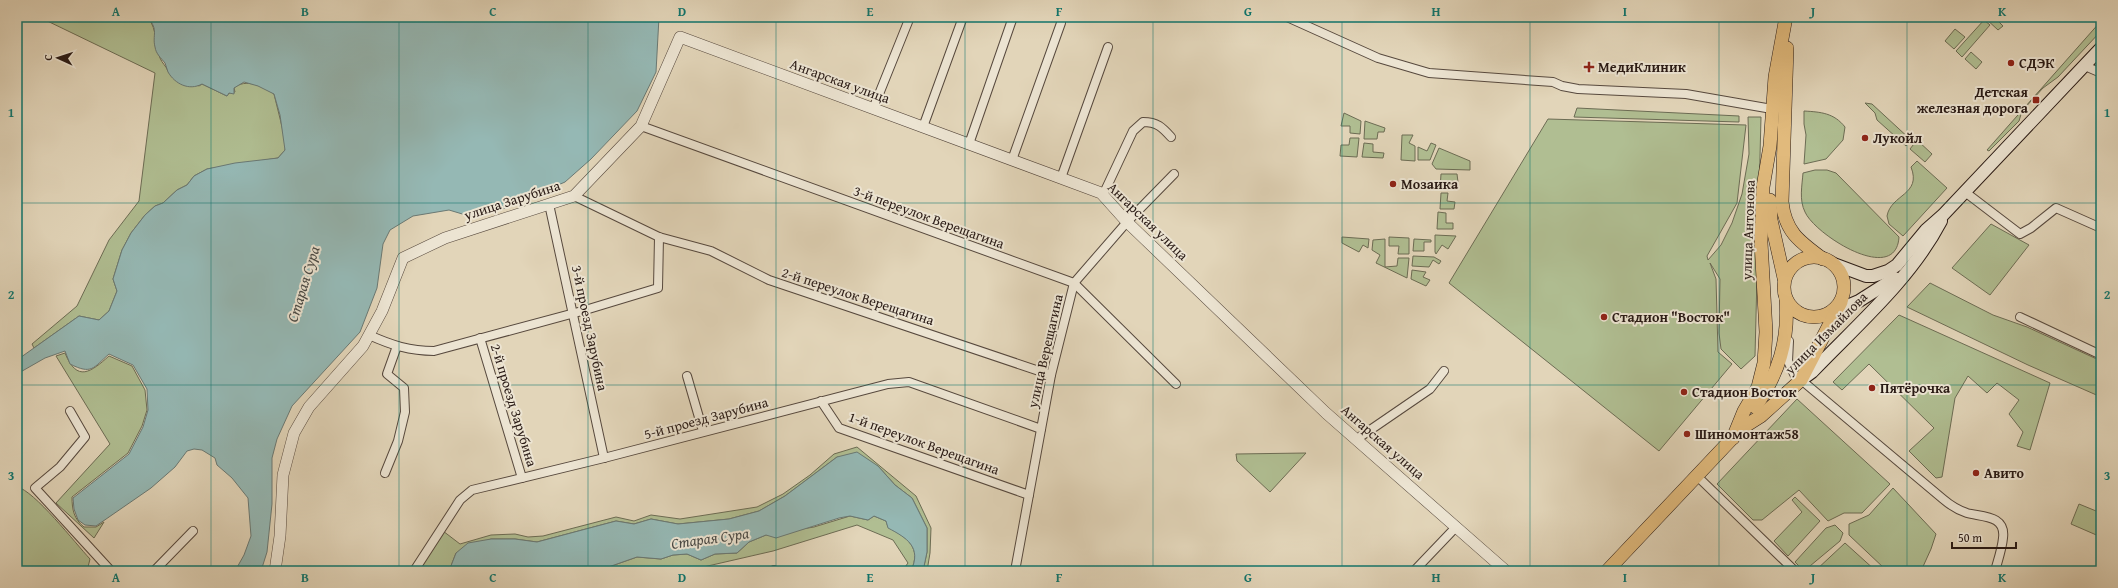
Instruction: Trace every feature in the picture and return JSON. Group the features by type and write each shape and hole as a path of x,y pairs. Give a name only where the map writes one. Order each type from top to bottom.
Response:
{"main road":[{"name":"улица Антонова","path":"1733,438 1744,411 1758,386 1764,363 1766,332 1761,242 1763,187 1770,146 1775,77 1786,21"},
{"path":"1786,21 1786,107 1782,202 1783,214 1793,235 1842,272 1845,282 1836,309 1801,380"},
{"name":"улица Измайлова","path":"1829,261 1866,276 1873,276 1888,271 1897,265 1926,230 1943,215 2101,48"},
{"path":"1772,109 1786,107"},
{"path":"1742,428 1777,371 1783,350 1786,331 1786,298 1784,291 1784,278 1771,220 1770,146"},
{"name":"улица Измайлова","path":"1607,571 1698,477 1742,428 1761,416 1812,372 1901,280 1933,235 1943,215"},
{"path":"1784,278 1788,270 1802,260 1809,258 1829,261"},
{"name":"улица Измайлова","path":"1836,309 1872,294 1910,266"},
{"path":"1786,298 1794,310 1801,314 1815,317 1836,309"}],"street":[{"path":"873,109 910,17"},
{"path":"923,127 963,17"},
{"path":"969,144 1013,17"},
{"path":"1287,17 1378,58 1429,73 1553,82 1562,86 1578,89 1686,94 1772,109"},
{"path":"1012,160 1061,23"},
{"name":"Ангарская улица","path":"680,37 1061,178 1103,195 1127,222 1326,413 1506,571"},
{"name":"улица Зарубина","path":"275,571 280,536 283,475 294,433 309,407 363,346 382,311 403,258 445,238 574,196 641,126 680,37"},
{"path":"1061,178 1108,47"},
{"path":"2085,66 2101,73"},
{"path":"1103,195 1133,131 1143,122 1154,122 1161,126 1171,137"},
{"name":"3-й переулок Верещагина","path":"641,126 1074,283 1176,384"},
{"name":"улица Верещагина","path":"1015,571 1051,374 1074,283 1127,222 1174,174"},
{"path":"1965,192 2020,234 2031,228 2056,208 2101,228"},
{"name":"2-й переулок Верещагина","path":"574,196 659,237 711,251 769,280 1051,374"},
{"name":"3-й проезд Зарубина","path":"550,204 604,458"},
{"path":"369,335 397,346 417,351 434,351 573,314 658,288 659,237"},
{"path":"2020,317 2101,355"},
{"path":"1786,331 1789,344 1790,371 1943,499 1960,510 1987,516 2000,523 2003,530 2003,537 1994,571"},
{"name":"2-й проезд Зарубина","path":"480,338 522,478"},
{"path":"385,473 398,441 405,412 404,388 387,374 397,346"},
{"path":"1357,440 1430,389 1444,371"},
{"path":"687,376 703,431"},
{"name":"5-й проезд Зарубина","path":"414,571 460,500 472,490 604,458 888,384 908,382 1041,429"},
{"name":"1-й переулок Верещагина","path":"821,401 839,428 1029,495"},
{"path":"70,411 85,437 60,467 35,488 111,571"},
{"path":"1698,477 1795,571"},
{"path":"1414,571 1456,527"},
{"path":"154,571 193,531"}],"green space":[{"path":"39,17 148,18 155,32 158,53 168,71 199,86 202,84 227,96 229,93 235,92 234,88 238,85 249,83 265,88 274,94 286,143 285,150 278,158 207,169 194,176 187,185 177,190 163,203 155,206 145,215 131,233 122,250 113,279 117,291 109,311 99,320 79,316 34,348 32,344 77,306 109,240 139,201 155,73"},
{"path":"1429,17 1489,17 1489,21"},
{"path":"1997,17 1996,19 2003,26 1998,30 1985,18"},
{"path":"1984,20 1990,25 1962,57 1956,51"},
{"path":"2101,21 2101,31 2058,77 2043,88 2022,111 2019,121 1989,151 1987,150"},
{"path":"1955,29 1965,37 1954,49 1945,41"},
{"path":"1971,52 1982,62 1976,69 1965,59"},
{"path":"1865,103 1872,104 1911,140 1906,146 1877,120 1875,113"},
{"path":"1577,108 1739,116 1739,122 1574,117"},
{"path":"1804,111 1827,114 1841,122 1845,127 1843,140 1826,159 1804,164 1806,135"},
{"path":"1344,113 1361,121 1360,134 1350,133 1350,126 1341,126"},
{"name":"Стадион \"Восток\"","path":"1748,117 1761,117 1755,356 1741,369 1721,349 1719,333 1720,279 1710,263 1716,279 1718,352 1732,364 1659,451 1449,283 1548,119 1746,125 1737,203 1707,256 1708,260 1721,245 1732,223 1742,194 1749,154"},
{"path":"1365,121 1385,128 1384,132 1378,132 1377,139 1364,139"},
{"path":"1402,135 1413,135 1409,143 1415,146 1415,161 1401,160"},
{"path":"1350,138 1359,138 1357,157 1340,156 1341,145 1349,145"},
{"path":"1917,140 1932,154 1925,162 1910,149"},
{"path":"1364,143 1373,144 1373,152 1384,153 1383,158 1362,157"},
{"path":"1431,143 1436,145 1430,160 1418,160 1418,147 1427,151"},
{"path":"1439,148 1470,161 1470,170 1436,169 1432,164"},
{"path":"1917,161 1947,188 1903,236 1889,224 1887,216 1894,203 1909,189 1913,176 1911,167"},
{"path":"1815,170 1827,170 1836,173 1899,237 1895,251 1884,257 1871,257 1855,252 1838,243 1812,222 1805,212 1801,198 1803,173"},
{"path":"1441,174 1457,174 1458,182 1449,182 1448,189 1440,189"},
{"path":"1441,193 1448,193 1447,201 1455,202 1454,209 1440,209"},
{"path":"1438,212 1446,213 1446,223 1453,223 1453,229 1437,229"},
{"path":"1991,224 2029,245 1990,295 1952,268"},
{"path":"1435,235 1456,236 1448,249 1442,245 1436,254"},
{"path":"1342,237 1369,239 1368,248 1363,245 1359,252 1342,243"},
{"path":"1389,237 1409,238 1409,254 1398,254 1399,246 1389,246"},
{"path":"1385,239 1385,267 1397,266 1398,258 1409,258 1407,278 1376,263 1380,255 1372,250 1373,240"},
{"path":"1414,239 1431,240 1431,242 1424,242 1424,251 1413,251"},
{"path":"1413,256 1434,257 1441,261 1439,264 1433,260 1429,267 1412,266"},
{"path":"1412,270 1426,272 1423,277 1430,280 1426,286 1411,279"},
{"path":"1930,283 1993,315 2027,327 2101,361 2101,397 2028,365 1907,307"},
{"path":"1899,315 2050,383 2030,450 2017,446 2023,432 2009,414 2019,400 1997,383 1987,393 1968,376 1955,398 1942,477 1936,478 1909,451 1934,428 1869,364 1842,390 1833,382"},
{"path":"65,353 74,368 79,371 85,372 90,370 109,356 132,366 145,390 147,410 142,426 128,453 72,497 74,514 84,527 96,527 104,522 94,538 56,503 110,444 56,356"},
{"path":"1797,399 1890,484 1862,513 1844,513 1828,521 1799,490 1762,520 1753,520 1717,484"},
{"path":"857,447 916,496 931,528 930,553 927,571 923,571 927,552 927,528 912,498 895,485 878,466 837,457 785,496 759,511 729,519 678,524 651,519 634,524 616,521 537,542 515,539 491,539 456,553 449,571 415,571 443,531 460,544 491,535 515,534 528,537 543,536 616,517 634,521 651,515 680,519 757,507 783,494 810,475 834,454"},
{"path":"1306,453 1270,492 1237,461 1236,454"},
{"path":"17,487 34,497 90,559 87,571 17,571"},
{"path":"1893,488 1936,534 1921,571 1888,571 1849,535 1849,524 1869,515"},
{"path":"1795,497 1820,521 1788,556 1774,541 1802,512 1792,500"},
{"path":"2079,504 2101,513 2101,537 2071,524"},
{"path":"850,516 868,520 874,516 886,521 888,527 907,539 914,549 915,556 911,571 902,571 908,563 893,540 857,525 773,551 686,571 597,571 637,557 661,559 673,555 687,554 701,560 715,554 737,553 749,542 766,535 814,527"},
{"path":"1835,525 1843,533 1840,541 1804,571 1795,562 1826,528"},
{"path":"1845,543 1876,571 1815,571"}],"water":[{"name":"Старая Сура","path":"143,17 659,17 656,72 637,111 591,159 565,182 506,208 469,216 449,210 413,216 390,230 383,244 377,288 360,332 292,406 277,439 272,458 272,504 267,552 261,571 235,571 244,555 251,536 248,498 232,478 217,465 215,458 202,450 194,449 187,451 175,467 151,488 96,526 85,525 78,520 74,509 73,498 129,454 143,427 148,410 147,389 133,365 109,354 92,368 83,369 70,364 65,351 45,358 17,374 17,360 79,316 99,320 109,311 117,291 113,279 122,250 131,233 145,215 155,206 163,203 177,190 187,185 194,176 207,169 235,163 278,158 285,150 280,115 274,94 258,86 244,82 234,88 234,94 229,93 227,96 202,84 192,87 178,83 168,72 165,63 156,52 153,26 148,18"},
{"name":"Старая Сура","path":"857,452 878,466 895,485 912,498 927,528 927,552 923,571 911,571 915,556 914,549 907,540 888,528 886,521 874,516 868,520 850,516 839,518 776,538 766,535 749,542 737,553 715,554 701,560 687,554 673,555 661,559 637,557 597,571 449,571 456,553 468,543 491,539 515,539 537,542 616,521 634,524 651,519 678,524 729,519 759,511 785,496 837,457"}],"place":[{"name":"СДЭК","path":"2011,63"},
{"name":"МедиКлиник","path":"1589,67"},
{"name":"Детская железная дорога","path":"2036,100"},
{"name":"Лукойл","path":"1865,138"},
{"name":"Мозаика","path":"1393,184"},
{"name":"Стадион \"Восток\"","path":"1604,317"},
{"name":"Пятёрочка","path":"1872,388"},
{"name":"Стадион Восток","path":"1684,392"},
{"name":"Шиномонтаж58","path":"1687,434"},
{"name":"Авито","path":"1976,473"}]}
